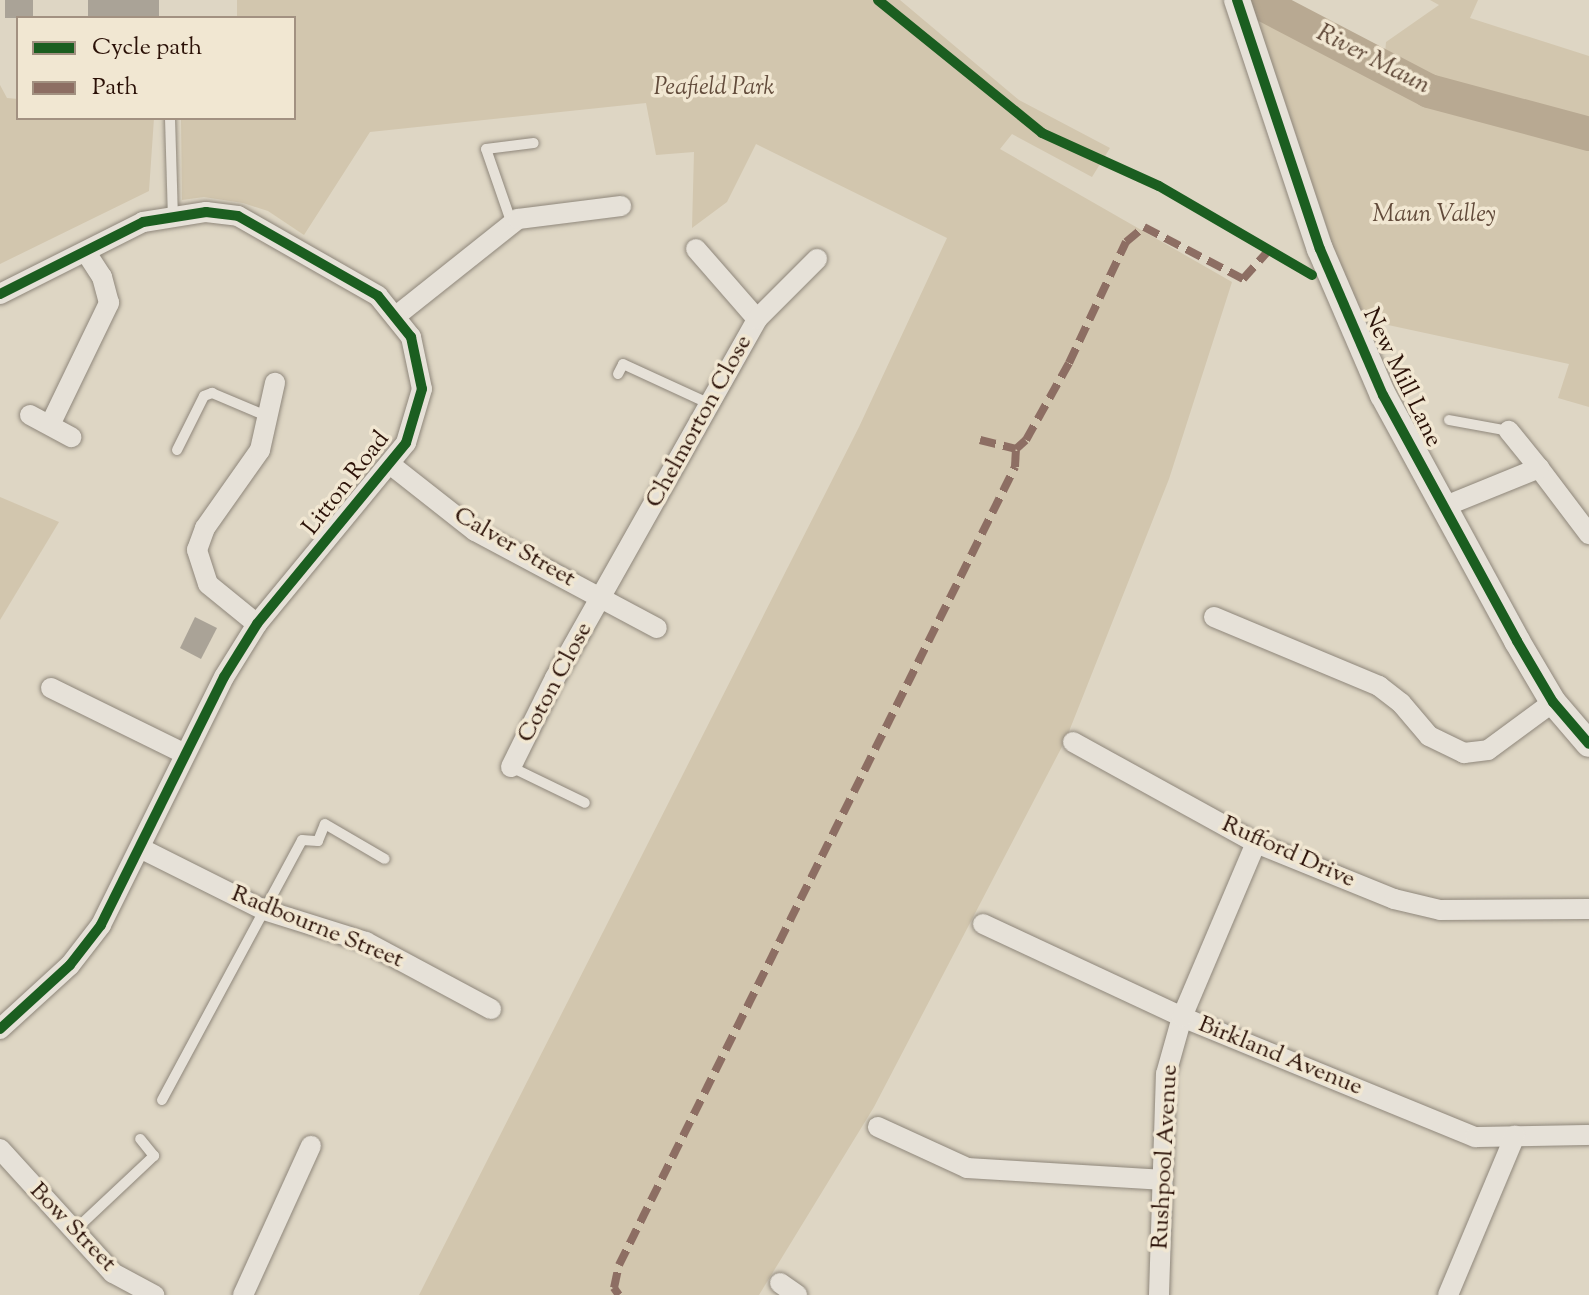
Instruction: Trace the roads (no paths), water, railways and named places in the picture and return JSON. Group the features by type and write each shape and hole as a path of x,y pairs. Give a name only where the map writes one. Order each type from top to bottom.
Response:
{"street":[{"name":"New Mill Lane","path":"1240,6 1320,249 1383,395 1553,702 1589,744"},
{"path":"396,316 512,224 621,206"},
{"name":"Litton Road","path":"0,294 143,222 206,212 261,225 378,296 411,337 422,389 412,429 391,465 257,624 185,754 142,849 101,925 70,965 3,1020"},
{"path":"696,249 757,319"},
{"path":"50,425 109,303 102,277 86,252"},
{"name":"Chelmorton Close","path":"602,598 757,319 817,259"},
{"path":"257,624 208,584 197,550 205,528 260,450 271,417 275,383"},
{"path":"30,415 71,437"},
{"path":"1509,431 1589,534"},
{"name":"Calver Street","path":"391,465 475,531 657,628"},
{"path":"1443,507 1539,468"},
{"name":"Coton Close","path":"511,767 602,598"},
{"path":"1214,617 1379,686 1429,736 1464,753 1488,750 1553,702"},
{"path":"51,688 185,754"},
{"name":"Rufford Drive","path":"1073,742 1256,843 1424,906 1589,909"},
{"name":"Rushpool Avenue","path":"1159,1295 1166,1074 1182,1017 1256,843"},
{"name":"Radbourne Street","path":"142,849 264,910 366,942 491,1009"},
{"name":"Birkland Avenue","path":"983,924 1182,1017 1475,1137 1589,1135"},
{"path":"878,1127 967,1168 1161,1180"},
{"path":"1448,1295 1515,1136"},
{"path":"243,1295 311,1146"},
{"name":"Bow Street","path":"0,1149 72,1232 113,1273 144,1293"}],"lane":[{"path":"170,120 173,217"},
{"path":"512,224 486,149 534,143"},
{"path":"618,374 623,364 710,404"},
{"path":"177,450 204,396 212,393 271,417"},
{"path":"1449,420 1509,431"},
{"path":"511,767 585,803"},
{"path":"162,1100 302,840 318,841 325,824 385,859"},
{"path":"72,1232 154,1156 140,1139"}],"waterway":[{"name":"River Maun","path":"1255,0 1429,91 1589,134"}],"park label":[{"name":"Peafield Park","path":"714,89"},
{"name":"Maun Valley","path":"1434,216"}]}
